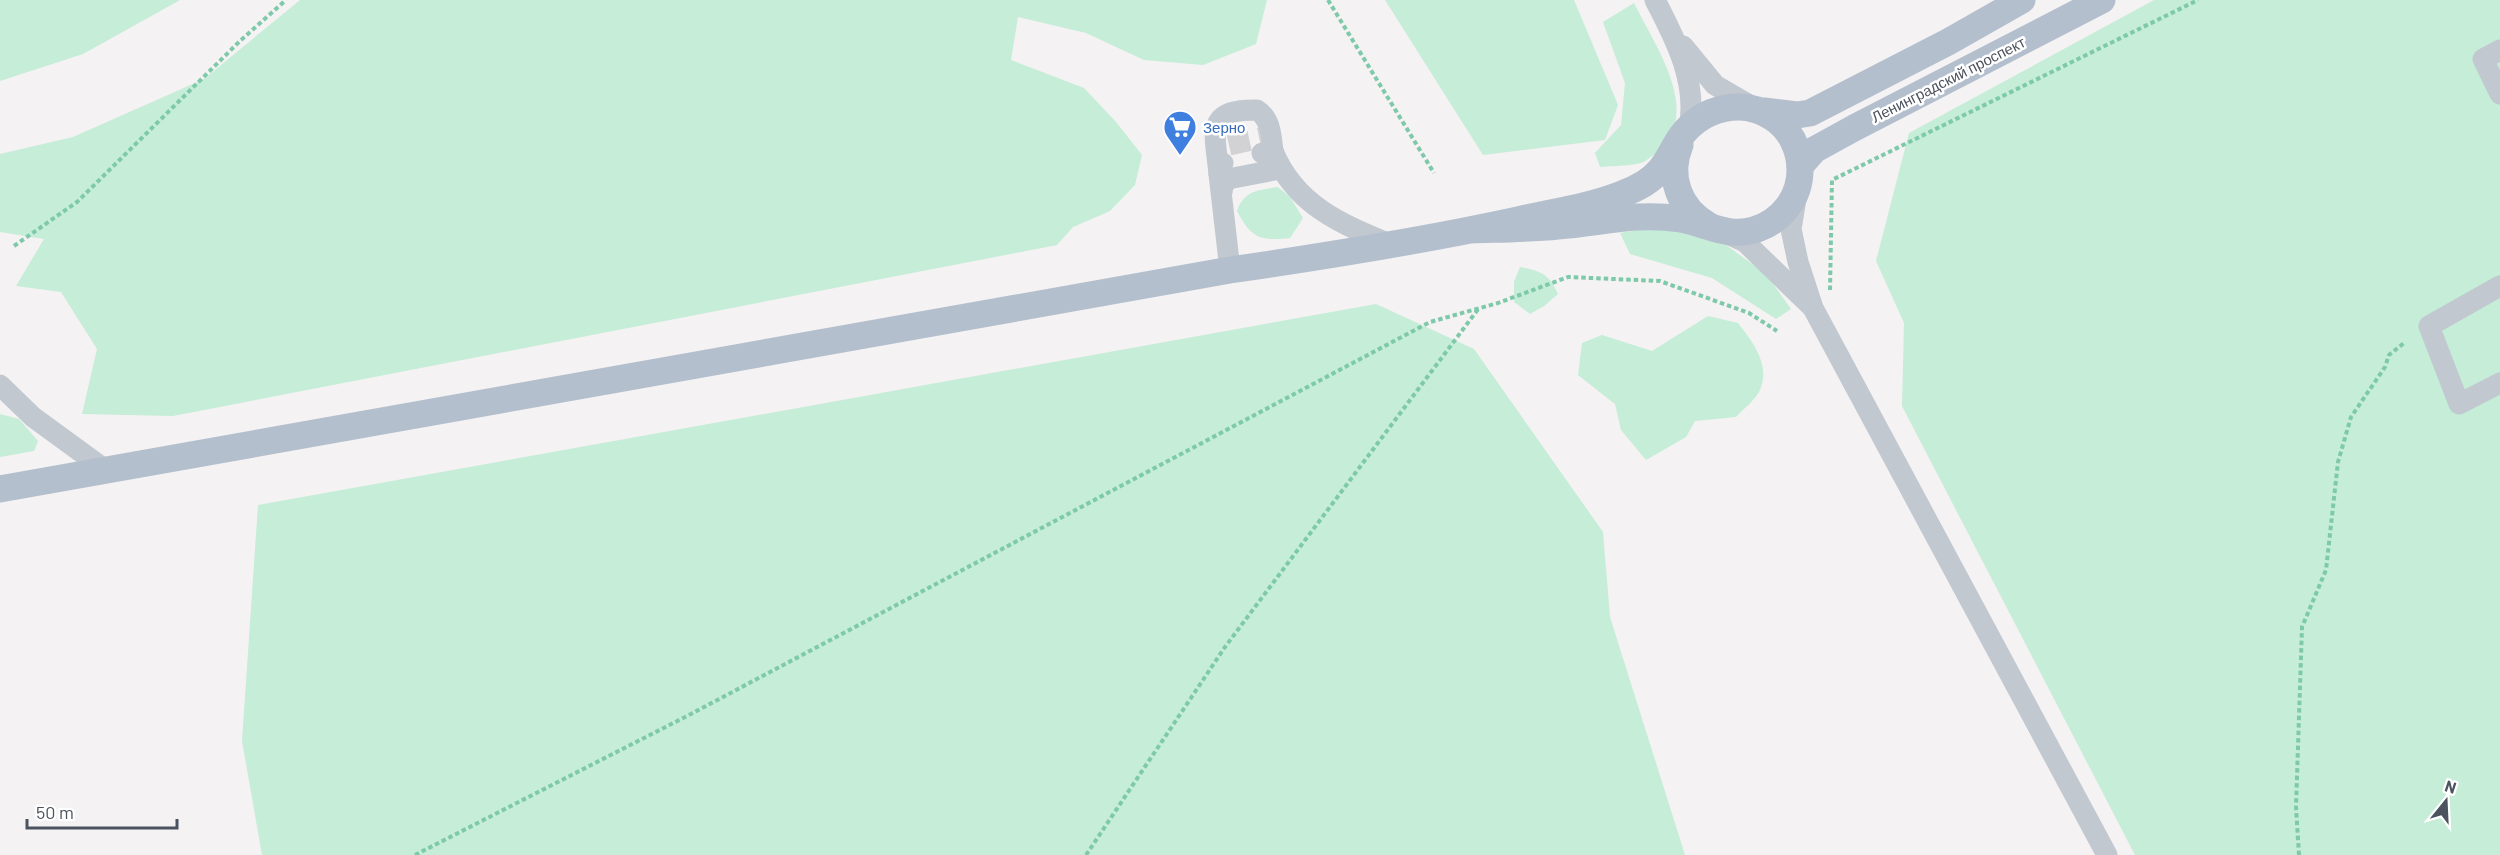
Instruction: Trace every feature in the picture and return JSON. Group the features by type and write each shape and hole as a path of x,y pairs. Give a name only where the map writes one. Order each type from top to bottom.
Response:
{"main road":[{"path":"0,489 1230,270 1392,246 1606,201 1638,187 1660,171 1683,134 1704,116 1721,109 1739,106 1797,116 1810,113 1948,42 2022,0"},
{"name":"Ленинградский проспект","path":"1799,176 1814,150 2102,0"},
{"path":"1471,230 1560,226 1647,215 1682,219 1739,233 1762,228 1788,207 1799,176 1795,145 1784,127 1768,114 1758,110"},
{"path":"1689,128 1676,155 1675,182 1681,199 1692,214 1717,229"}],"street":[{"path":"1656,0 1673,34 1691,89 1693,108 1689,128"},
{"path":"1673,34 1715,85 1758,110"},
{"path":"2500,50 2483,59 2500,94"},
{"path":"1230,270 1223,159 1217,122 1230,112 1257,110 1267,120 1268,144 1304,196 1324,213 1344,225 1392,246"},
{"path":"1223,159 1223,186 1268,144"},
{"path":"1799,176 1791,230 1798,262 1822,303 2107,855"},
{"path":"1717,229 1745,242 1822,303"},
{"path":"2500,286 2429,326 2459,404 2500,383"},
{"path":"0,385 33,417 108,471"}],"path":[{"path":"14,246 77,202 241,39 286,0"},
{"path":"1328,0 1434,173"},
{"path":"1822,303 1832,180 2198,0"},
{"path":"416,855 689,715 1430,322 1479,308 1568,277 1660,282 1749,313 1777,331"},
{"path":"1086,855 1225,647 1479,308"},
{"path":"2299,855 2296,807 2302,627 2326,570 2338,462 2351,417 2385,368 2389,355 2404,343"}],"green space":[{"path":"0,0 180,0 83,54 0,81"},
{"path":"300,0 1267,0 1256,44 1203,65 1144,60 1086,33 1018,17 1011,60 1084,88 1116,122 1142,155 1135,185 1110,211 1073,227 1057,245 173,416 82,414 97,349 61,292 16,286 44,239 0,232 0,154 73,137 204,79"},
{"path":"1385,0 1574,0 1618,105 1605,140 1483,155"},
{"path":"2154,0 2500,0 2500,855 2135,855 1902,406 1904,323 1876,261 1909,133"},
{"path":"1634,3 1655,42 1673,85 1677,107 1674,127 1664,145 1645,161 1630,165 1600,167 1595,153 1621,125 1625,83 1603,22"},
{"path":"1278,187 1290,197 1303,218 1290,238 1271,239 1258,236 1252,233 1237,211 1244,199 1253,192"},
{"path":"1651,228 1686,231 1726,245 1766,274 1791,309 1776,319 1712,278 1630,254 1620,233"},
{"path":"1520,267 1544,274 1558,294 1530,314 1514,302 1514,282"},
{"path":"1376,304 1474,349 1603,532 1610,617 1685,855 262,855 242,741 258,505"},
{"path":"1708,316 1738,323 1749,338 1762,364 1762,383 1759,392 1736,417 1695,421 1686,437 1646,460 1621,430 1615,404 1578,375 1582,343 1602,335 1652,351"},
{"path":"0,414 19,419 38,441 34,451 0,457"}],"tunnel":[{"path":"1229,145 1261,138"}],"place":[{"name":"Зерно","path":"1180,156"}]}
